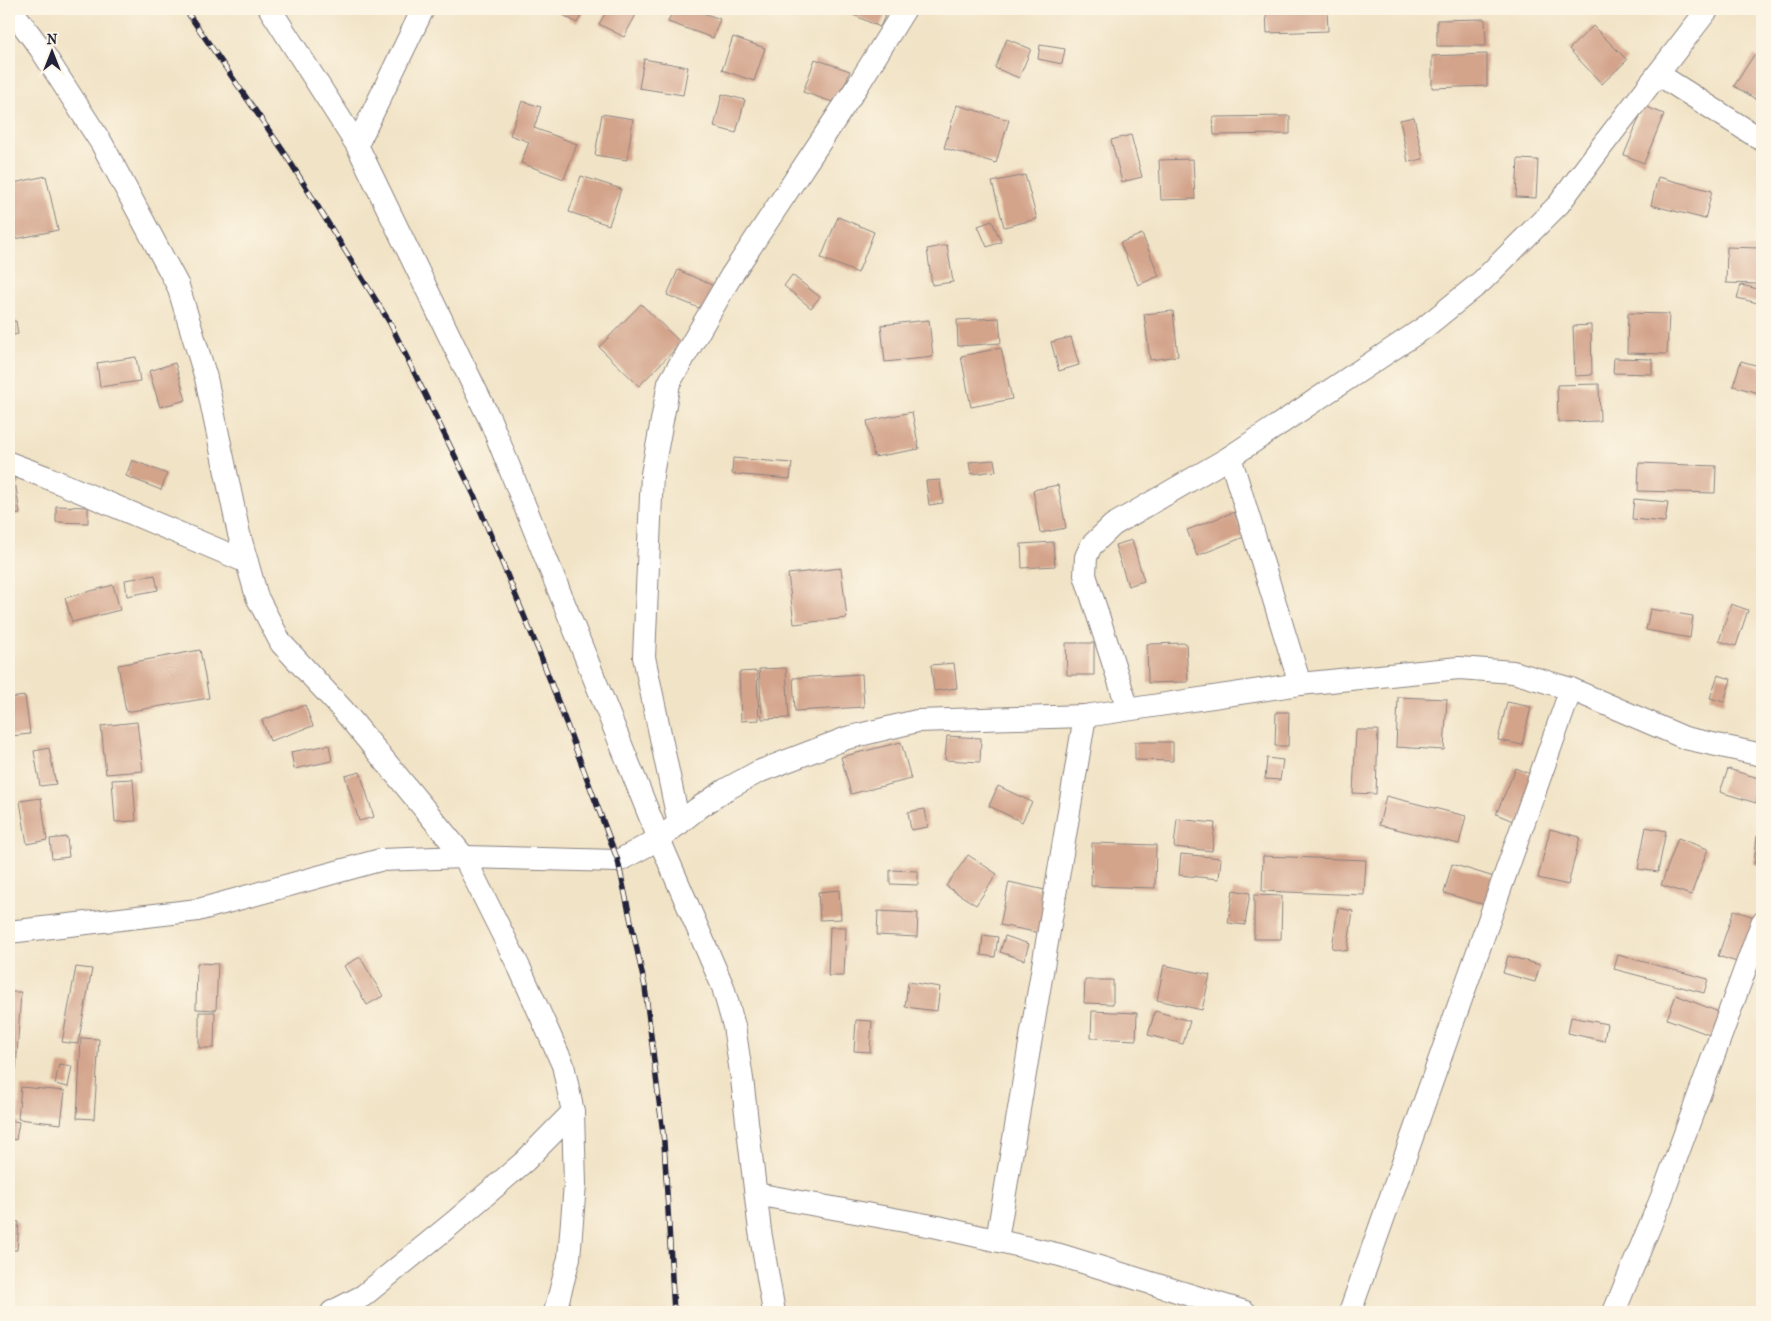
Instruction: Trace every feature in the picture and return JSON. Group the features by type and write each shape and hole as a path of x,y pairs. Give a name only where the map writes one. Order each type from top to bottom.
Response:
{"street":[{"path":"11,9 40,48 102,144 178,286 206,378 240,534 257,597 281,642 343,710 464,857 520,969 563,1066 573,1112 575,1184 569,1258 555,1312"},
{"path":"270,9 357,145 491,422 659,839 723,987 734,1026 760,1231 774,1312"},
{"path":"357,145 423,9"},
{"path":"679,824 644,657 652,474 669,382 731,276 858,85 905,9"},
{"path":"1128,710 1085,575 1086,557 1091,546 1113,525 1230,457 1424,328 1482,281 1559,204 1708,9"},
{"path":"1658,74 1762,140"},
{"path":"1230,457 1300,684"},
{"path":"9,462 247,562"},
{"path":"9,932 198,910 380,860 464,857 618,861 659,839 725,790 758,772 847,738 917,721 1085,716 1300,684 1459,668 1513,672 1571,689 1685,738 1762,755"},
{"path":"1350,1312 1571,689"},
{"path":"997,1240 1085,716"},
{"path":"1614,1312 1661,1199 1762,923"},
{"path":"332,1312 363,1296 454,1222 526,1161 573,1112"},
{"path":"756,1194 938,1226 1060,1255 1245,1312"}],"building":[{"path":"553,9 585,9 577,23"},
{"path":"608,9 639,9 624,37 599,24"},
{"path":"673,9 692,9 720,19 713,38 668,22"},
{"path":"848,9 888,9 880,27 847,12"},
{"path":"1266,9 1327,9 1328,31 1267,33"},
{"path":"1485,19 1486,46 1437,46 1437,20"},
{"path":"1593,26 1627,60 1602,84 1569,49"},
{"path":"733,37 765,48 754,81 722,70"},
{"path":"1007,39 1031,49 1019,78 995,68"},
{"path":"1040,45 1065,49 1062,64 1038,59"},
{"path":"1487,54 1487,86 1432,88 1432,56"},
{"path":"1754,55 1762,60 1762,103 1734,86"},
{"path":"644,59 688,67 683,95 639,88"},
{"path":"815,59 850,71 838,104 803,92"},
{"path":"722,94 745,100 736,133 714,127"},
{"path":"522,101 541,107 534,128 577,144 564,179 521,163 529,142 510,135"},
{"path":"957,105 1009,120 996,163 944,148"},
{"path":"1644,106 1664,114 1644,163 1624,155"},
{"path":"602,114 633,119 627,160 595,155"},
{"path":"1290,116 1290,134 1214,135 1213,117"},
{"path":"1414,117 1423,159 1408,162 1400,120"},
{"path":"1131,135 1142,177 1122,182 1111,140"},
{"path":"1193,159 1195,199 1161,200 1159,160"},
{"path":"1518,159 1538,160 1536,198 1516,197"},
{"path":"1025,175 1037,219 1004,227 992,182"},
{"path":"46,176 58,230 11,240 9,230 9,184"},
{"path":"581,176 621,189 609,225 569,212"},
{"path":"1658,177 1712,191 1705,219 1651,205"},
{"path":"838,217 874,232 858,273 821,258"},
{"path":"992,221 1001,242 987,247 978,226"},
{"path":"1142,234 1159,276 1138,285 1120,243"},
{"path":"947,245 953,282 932,285 927,249"},
{"path":"1727,247 1759,248 1758,284 1726,283"},
{"path":"678,270 714,286 704,310 667,295"},
{"path":"792,275 820,297 811,308 784,286"},
{"path":"1741,285 1762,290 1762,304 1737,298"},
{"path":"641,304 681,343 639,386 599,347"},
{"path":"1173,311 1178,356 1150,360 1144,314"},
{"path":"1628,313 1669,314 1667,354 1627,353"},
{"path":"999,318 1001,343 958,346 957,320"},
{"path":"929,320 933,357 885,362 881,325"},
{"path":"16,321 18,334 9,336 9,322"},
{"path":"1591,325 1592,375 1575,376 1573,326"},
{"path":"1071,337 1079,365 1059,371 1051,342"},
{"path":"1001,348 1012,399 971,407 961,356"},
{"path":"136,357 140,381 100,387 97,363"},
{"path":"1614,358 1652,359 1652,374 1613,373"},
{"path":"1741,361 1762,367 1762,394 1733,386"},
{"path":"175,363 186,400 160,407 149,371"},
{"path":"1599,384 1600,421 1558,422 1557,385"},
{"path":"912,412 919,449 874,457 867,421"},
{"path":"733,458 792,463 790,479 732,474"},
{"path":"132,460 167,474 161,490 126,476"},
{"path":"994,460 996,471 971,474 969,462"},
{"path":"1639,463 1716,466 1715,493 1638,491"},
{"path":"14,474 20,514 9,516 9,475"},
{"path":"940,480 943,503 929,505 926,481"},
{"path":"1058,485 1066,528 1040,533 1033,490"},
{"path":"1634,499 1668,502 1665,522 1632,519"},
{"path":"56,506 88,507 88,523 56,522"},
{"path":"1234,512 1244,537 1197,556 1187,530"},
{"path":"1132,540 1144,581 1128,586 1115,545"},
{"path":"1053,542 1055,566 1022,568 1021,544"},
{"path":"841,568 847,618 794,624 788,574"},
{"path":"155,575 158,590 127,596 125,580"},
{"path":"113,585 120,610 72,622 65,598"},
{"path":"1731,604 1748,610 1736,646 1719,641"},
{"path":"1650,609 1693,616 1690,638 1646,630"},
{"path":"1066,643 1094,643 1094,675 1067,675"},
{"path":"1186,643 1188,682 1148,683 1147,644"},
{"path":"200,650 209,698 126,712 118,665"},
{"path":"954,663 957,688 934,691 931,665"},
{"path":"786,668 789,718 762,719 759,669"},
{"path":"757,671 759,720 741,721 739,672"},
{"path":"862,674 864,707 795,711 793,678"},
{"path":"1718,675 1731,679 1724,702 1710,698"},
{"path":"25,696 30,734 11,736 9,698"},
{"path":"1398,697 1447,699 1444,750 1396,747"},
{"path":"1507,702 1531,707 1522,745 1498,740"},
{"path":"305,705 313,726 270,741 262,720"},
{"path":"1276,712 1289,712 1288,746 1275,746"},
{"path":"137,722 143,771 106,774 101,726"},
{"path":"1356,730 1378,730 1376,794 1353,793"},
{"path":"947,736 981,738 980,762 945,760"},
{"path":"901,742 911,779 851,794 841,757"},
{"path":"1135,742 1173,742 1173,761 1135,760"},
{"path":"329,745 332,761 294,769 291,752"},
{"path":"49,748 56,784 40,786 34,751"},
{"path":"1267,758 1283,760 1280,780 1265,779"},
{"path":"1516,768 1540,778 1520,824 1496,814"},
{"path":"1728,769 1762,779 1756,803 1720,792"},
{"path":"360,772 374,817 359,821 345,776"},
{"path":"133,779 136,821 115,822 112,780"},
{"path":"998,786 1032,802 1022,822 989,806"},
{"path":"1386,796 1466,816 1459,844 1379,825"},
{"path":"41,798 47,840 27,844 20,801"},
{"path":"925,809 928,827 911,830 908,812"},
{"path":"1177,819 1215,823 1212,851 1174,847"},
{"path":"1646,827 1666,831 1658,872 1638,869"},
{"path":"1550,829 1580,837 1568,885 1538,878"},
{"path":"1757,836 1762,837 1762,865 1754,864"},
{"path":"67,837 69,857 52,859 50,839"},
{"path":"1678,838 1708,849 1691,895 1661,885"},
{"path":"1092,843 1156,845 1155,888 1091,886"},
{"path":"1181,854 1221,858 1219,879 1179,875"},
{"path":"968,855 997,874 976,905 946,886"},
{"path":"1263,856 1366,860 1364,895 1262,891"},
{"path":"1452,864 1494,877 1485,905 1444,893"},
{"path":"890,870 918,871 918,885 890,884"},
{"path":"1009,882 1054,892 1045,934 1000,925"},
{"path":"839,890 841,919 820,920 818,892"},
{"path":"1233,890 1250,893 1245,925 1228,923"},
{"path":"1254,895 1282,896 1281,939 1254,939"},
{"path":"1338,908 1353,911 1347,951 1332,948"},
{"path":"1734,910 1762,920 1746,965 1718,956"},
{"path":"878,911 918,913 917,937 877,935"},
{"path":"830,927 846,927 844,976 828,976"},
{"path":"983,935 998,937 995,957 981,955"},
{"path":"1005,936 1029,944 1024,960 1000,952"},
{"path":"1618,955 1708,979 1704,993 1614,969"},
{"path":"1508,956 1540,965 1535,982 1503,973"},
{"path":"360,957 383,996 367,1005 344,966"},
{"path":"197,963 218,964 216,1010 196,1009"},
{"path":"1164,965 1210,975 1202,1010 1157,1000"},
{"path":"76,967 92,969 78,1044 62,1042"},
{"path":"1085,980 1113,980 1113,1004 1084,1003"},
{"path":"908,982 940,987 937,1011 905,1007"},
{"path":"9,992 21,992 16,1070 9,1070"},
{"path":"1676,995 1724,1014 1715,1037 1667,1019"},
{"path":"1092,1011 1137,1013 1136,1040 1091,1038"},
{"path":"1155,1011 1190,1021 1183,1044 1148,1035"},
{"path":"199,1012 215,1012 214,1048 199,1048"},
{"path":"1571,1017 1607,1024 1604,1041 1568,1033"},
{"path":"856,1020 872,1021 870,1052 854,1051"},
{"path":"81,1038 99,1039 94,1119 77,1118"},
{"path":"59,1064 72,1066 68,1087 55,1084"},
{"path":"21,1087 65,1091 61,1124 18,1119"},
{"path":"9,1120 19,1122 16,1140 9,1138"},
{"path":"9,1221 19,1222 17,1250 9,1250"}],"railway":[{"path":"185,9 284,152 390,323 474,495 542,659 618,861 645,987 664,1142 674,1312"}]}
